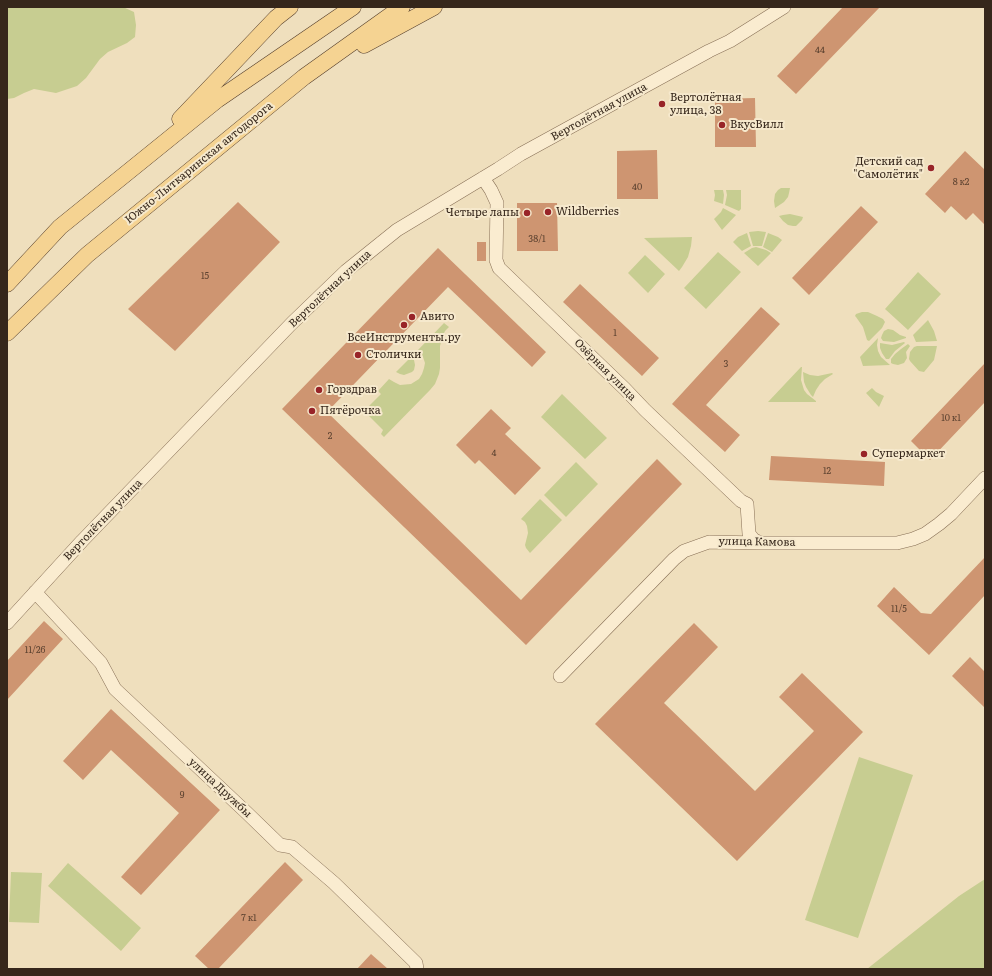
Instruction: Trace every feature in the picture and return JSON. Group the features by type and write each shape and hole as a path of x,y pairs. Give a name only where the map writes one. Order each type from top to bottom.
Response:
{"main road":[{"path":"135,166 276,18 290,7"},
{"path":"7,284 60,227 217,100 353,7"},
{"name":"Южно-Лыткаринская автодорога","path":"7,333 87,255 304,77 402,7"},
{"path":"304,77 434,7"}],"street":[{"name":"Вертолётная улица","path":"7,623 82,541 292,323 346,271 397,230 521,154 730,41 784,7"},
{"name":"Озёрная улица","path":"483,178 491,190 496,203 496,260 499,268 625,389 644,410 741,501 748,504 749,534 754,540 762,543"},
{"name":"улица Камова","path":"560,676 674,559 684,551 709,542 897,543 925,534 951,514 985,478"},
{"name":"улица Дружбы","path":"35,592 102,663 115,689 280,845 292,847 334,884 416,963 417,969"}],"green space":[{"path":"7,7 123,7 134,12 136,25 135,37 127,43 108,52 100,59 86,78 77,86 56,93 34,89 14,98 7,99"},
{"path":"781,188 790,188 788,197 784,202 775,208 775,194"},
{"path":"714,190 723,190 723,204 714,201"},
{"path":"726,190 741,190 741,209 739,211 725,205 727,195"},
{"path":"723,208 736,215 722,230 714,219"},
{"path":"790,214 803,217 796,226 788,225 779,216"},
{"path":"749,232 766,232 762,246 753,246"},
{"path":"747,233 751,246 742,251 733,242 738,237"},
{"path":"768,233 782,240 772,252 763,247"},
{"path":"692,237 688,257 679,271 644,238"},
{"path":"756,247 771,253 758,266 744,253"},
{"path":"718,252 741,272 706,309 684,288"},
{"path":"645,255 665,274 648,293 628,273"},
{"path":"918,272 941,294 908,330 885,309"},
{"path":"868,312 883,319 885,322 882,328 869,341 867,340 863,327 855,316 856,314"},
{"path":"928,320 937,341 916,342 913,335"},
{"path":"444,323 449,327 445,331 440,346 440,368 435,384 384,437 381,434 383,430 364,411 381,394 378,391 389,379 400,385 411,384 419,379 425,363 422,354 418,350"},
{"path":"888,329 893,330 906,338 894,342 883,341 881,338 882,335 884,331"},
{"path":"878,338 878,351 881,357 890,365 863,366 860,357"},
{"path":"880,343 892,345 905,343 895,351 889,359 886,359 880,348"},
{"path":"908,344 910,346 906,352 907,358 904,363 898,365 891,363 891,359 895,354"},
{"path":"917,346 937,346 934,360 924,372 919,371 909,359 910,352"},
{"path":"412,356 415,365 412,372 404,375 396,372"},
{"path":"801,367 801,380 804,390 816,402 768,402"},
{"path":"803,372 818,376 833,374 820,384 813,397 804,382"},
{"path":"872,388 884,396 879,407 866,393"},
{"path":"562,394 607,438 585,459 541,417"},
{"path":"576,462 598,484 566,517 544,495"},
{"path":"540,499 562,520 530,553 525,545 528,533 527,526 521,519"},
{"path":"859,757 913,775 858,938 805,920"},
{"path":"68,863 141,928 121,951 48,886"},
{"path":"11,872 42,873 39,923 9,922"},
{"path":"985,879 985,969 867,969 959,896"}],"building":[{"path":"843,7 880,7 796,94 777,76"},
{"path":"755,98 756,147 715,147 715,99"},
{"path":"657,150 658,199 617,199 617,151"},
{"path":"965,151 985,170 985,225 973,213 966,220 951,206 945,213 925,194"},
{"path":"238,202 280,242 175,351 128,309"},
{"path":"517,203 557,203 558,251 517,251"},
{"path":"861,206 878,222 809,295 792,278"},
{"path":"477,242 486,242 486,261 477,261"},
{"path":"438,248 546,352 532,367 448,287 327,412 521,600 657,459 682,484 526,645 282,409"},
{"path":"580,284 659,358 642,376 563,302"},
{"path":"761,307 780,324 706,405 740,435 725,452 672,404"},
{"path":"985,363 985,402 930,460 911,441"},
{"path":"491,409 511,428 505,434 541,468 515,495 479,460 475,464 456,445"},
{"path":"771,456 885,462 884,486 769,480"},
{"path":"985,557 985,595 929,655 877,606 894,587 921,613 931,614"},
{"path":"44,621 63,639 7,700 7,661"},
{"path":"694,623 718,647 664,703 755,791 814,731 779,697 802,673 863,732 737,861 595,724"},
{"path":"970,657 985,672 985,708 952,676"},
{"path":"111,709 220,810 141,895 121,877 179,813 111,750 83,780 63,761"},
{"path":"285,862 303,880 218,969 209,969 195,956"},
{"path":"371,954 388,969 357,969"}],"place":[{"name":"Вертолётная улица, 38","path":"662,104"},
{"name":"ВкусВилл","path":"722,125"},
{"name":"Детский сад \"Самолётик\"","path":"931,168"},
{"name":"Wildberries","path":"548,212"},
{"name":"Четыре лапы","path":"527,213"},
{"name":"Авито","path":"412,317"},
{"name":"ВсеИнструменты.ру","path":"404,325"},
{"name":"Столички","path":"358,355"},
{"name":"Горздрав","path":"319,390"},
{"name":"Пятёрочка","path":"312,411"},
{"name":"Супермаркет","path":"864,454"}]}
